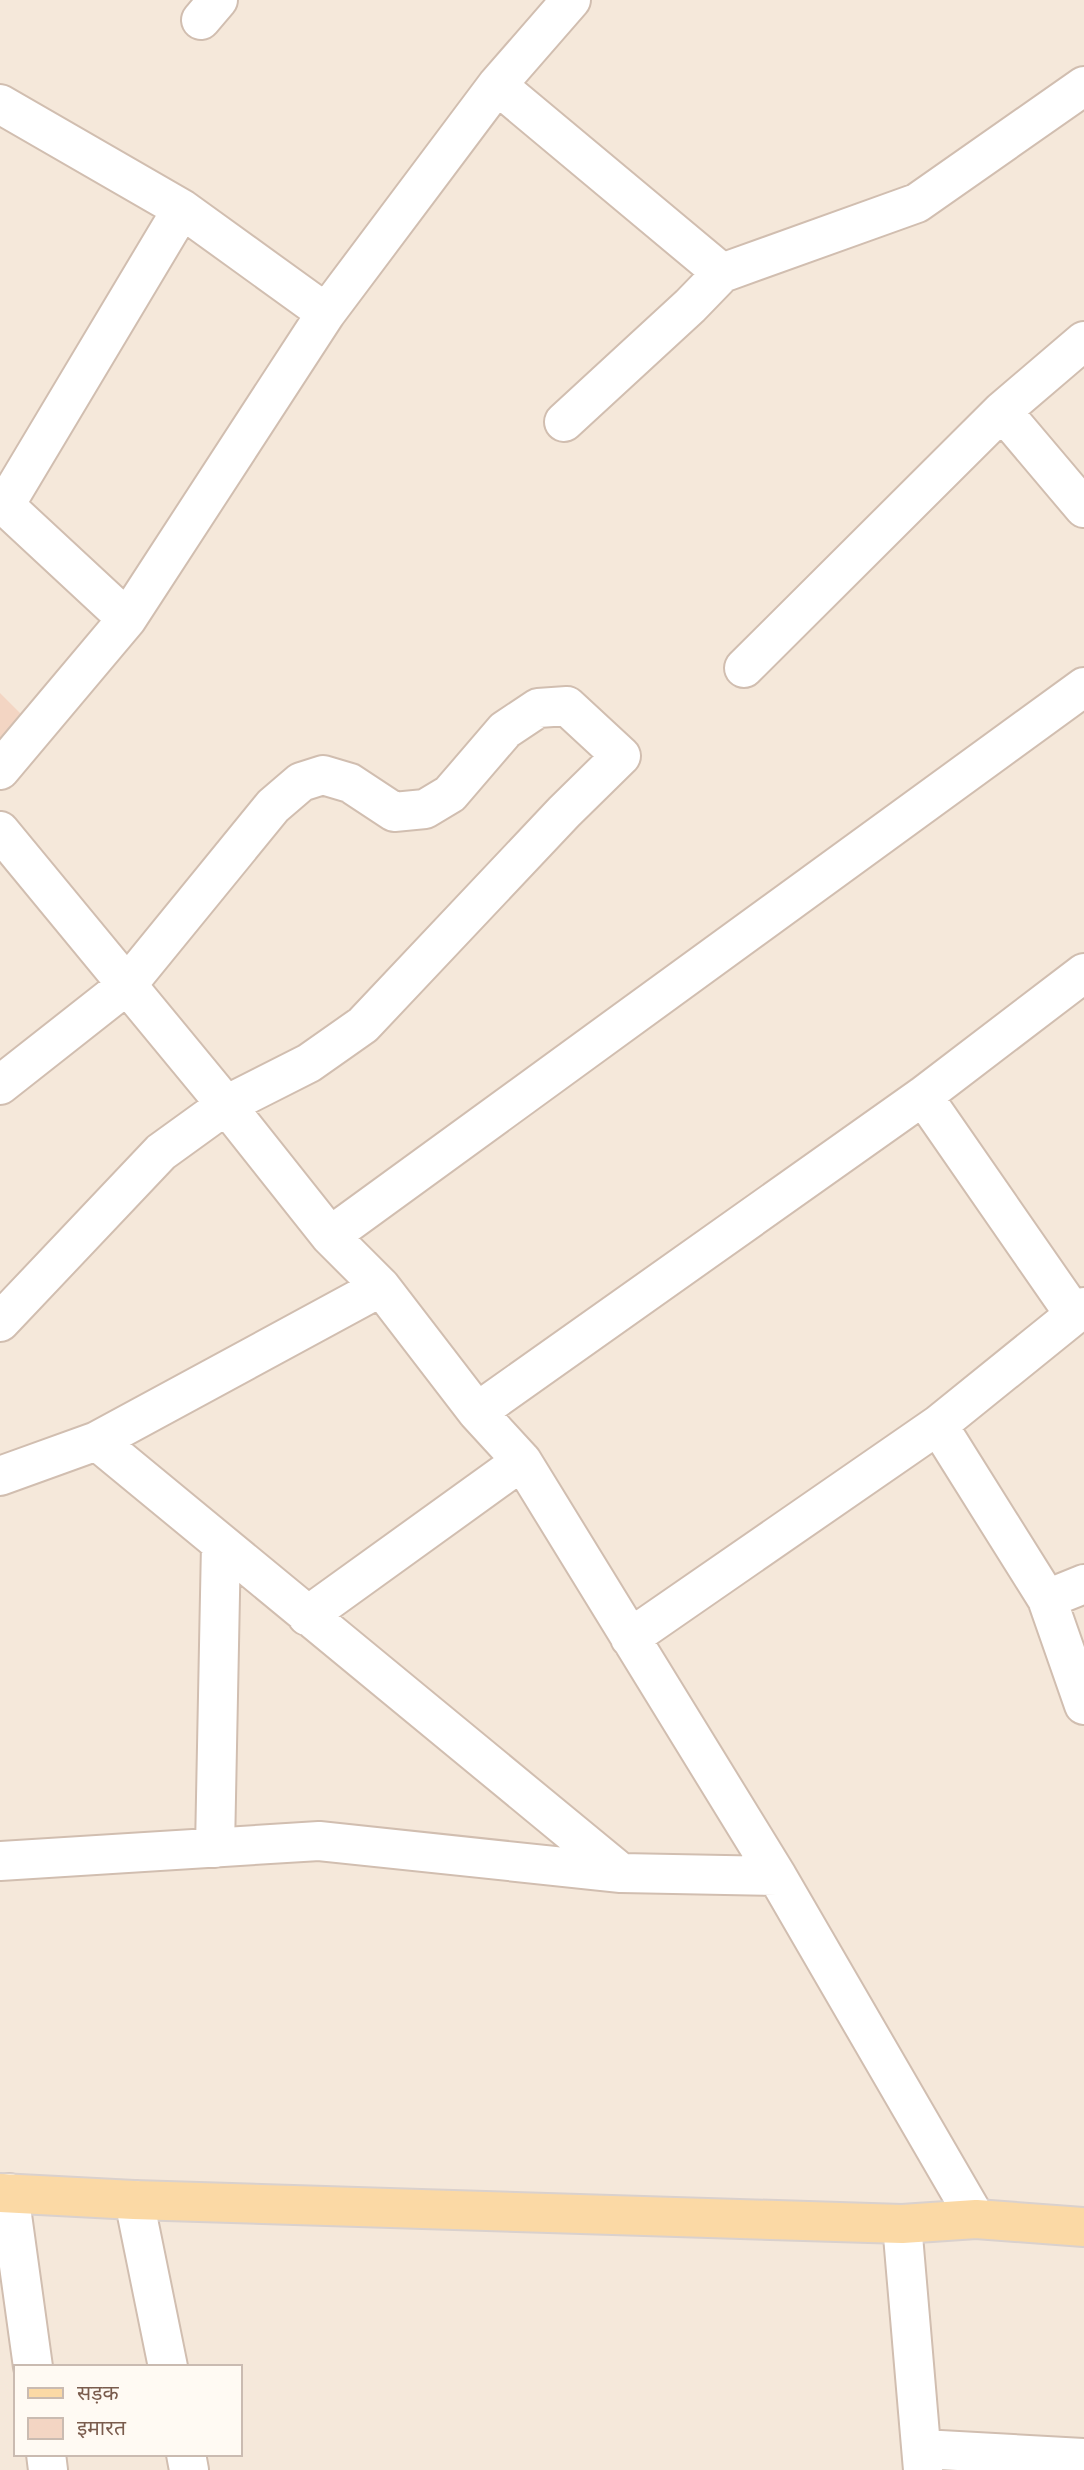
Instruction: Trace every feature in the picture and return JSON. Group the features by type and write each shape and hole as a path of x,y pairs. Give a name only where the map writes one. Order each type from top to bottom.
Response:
{"main road":[{"path":"4,2193 134,2200 902,2224 976,2219 1084,2227"}],"street":[{"path":"0,769 127,619 326,313 498,85 571,0"},
{"path":"498,85 722,273"},
{"path":"564,422 722,273 917,203 1084,86"},
{"path":"0,104 182,209 326,313"},
{"path":"127,619 2,503 182,209"},
{"path":"744,668 1002,411 1084,341"},
{"path":"1002,411 1084,508"},
{"path":"330,1236 1084,687"},
{"path":"0,1085 127,985 273,806 301,782 323,775 350,783 394,812 425,809 450,794 505,730 538,708 567,706 621,756 564,812 363,1025 309,1063 226,1105 161,1152 0,1322"},
{"path":"0,831 226,1105 330,1236 381,1287 477,1412 522,1461 777,1875 976,2219"},
{"path":"477,1412 923,1096 1084,973"},
{"path":"630,1638 938,1424 1079,1310 923,1096"},
{"path":"0,1476 97,1441 381,1287"},
{"path":"938,1424 1047,1600 1084,1705"},
{"path":"97,1441 621,1873"},
{"path":"307,1616 522,1461"},
{"path":"215,1848 221,1544"},
{"path":"1047,1600 1084,1584"},
{"path":"0,1861 318,1841 621,1873 777,1875"},
{"path":"4,2193 33,2365"},
{"path":"134,2200 168,2365"},
{"path":"902,2224 922,2460 1084,2458"}],"shaded area":[{"path":"0,0 1084,0 1084,2470 0,2470"}],"building":[{"path":"0,693 32,725 0,758"}]}
